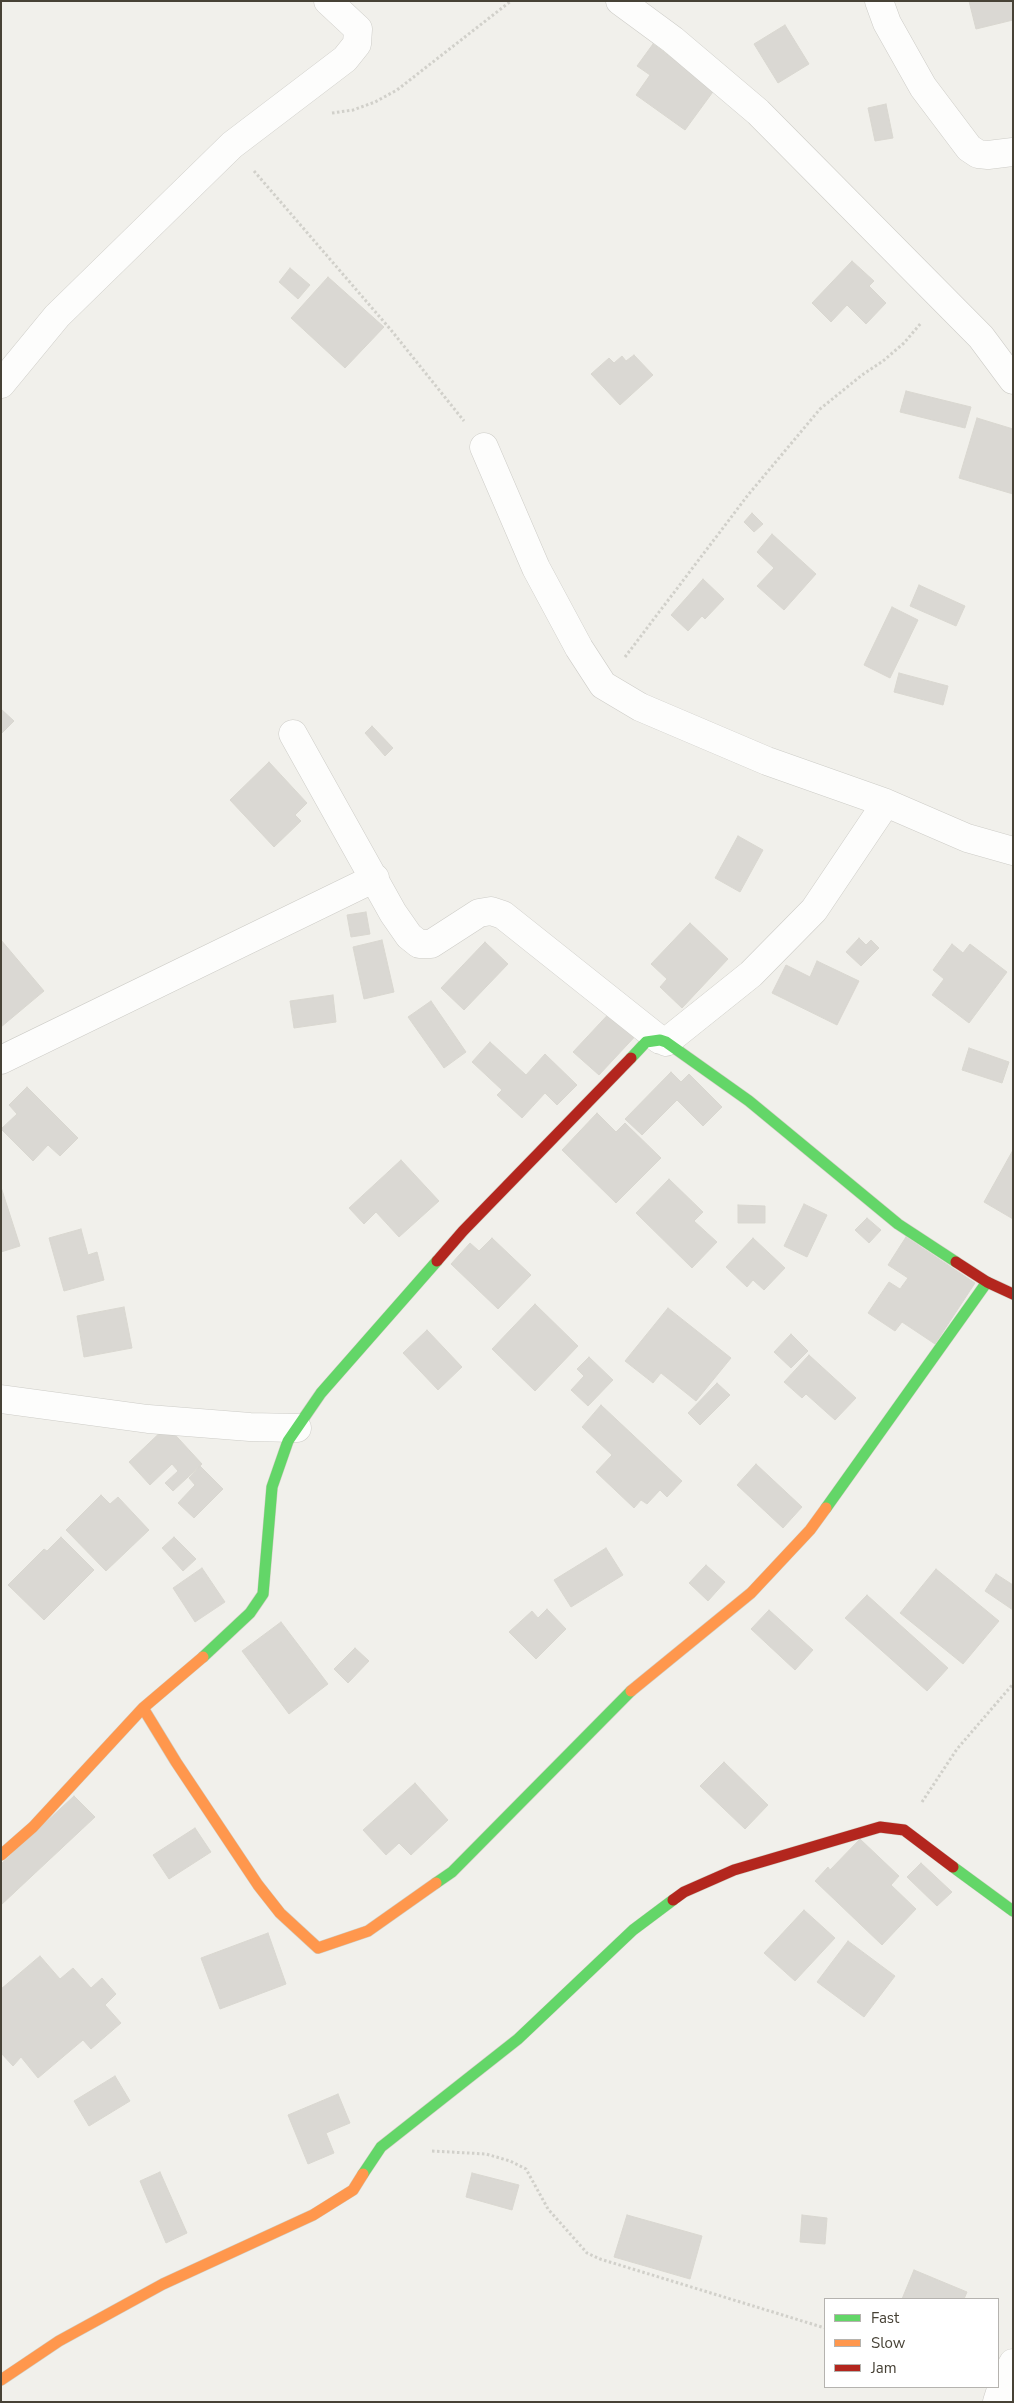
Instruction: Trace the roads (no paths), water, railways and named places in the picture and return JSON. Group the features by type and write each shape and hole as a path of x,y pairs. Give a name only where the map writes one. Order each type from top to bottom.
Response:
{"street":[{"path":"1,384 57,316 232,145 345,59 356,44 358,29 328,1"},
{"path":"620,1 673,40 758,112 981,337 1013,380"},
{"path":"879,1 887,24 924,87 969,148 978,154 988,155 1013,152"},
{"path":"484,447 536,568 579,648 603,685 640,707 767,761 886,803 967,838 1013,851"},
{"path":"293,734 393,913 408,936 419,944 431,944 479,913 491,911 503,915 663,1041 749,1101 898,1224 986,1282 1013,1294"},
{"path":"1,1855 33,1827 143,1708 182,1677 250,1613 263,1594 272,1487 288,1442 321,1394 463,1231 638,1049 646,1042 663,1041 752,974 814,910 886,803"},
{"path":"1,1060 375,878"},
{"path":"143,1708 176,1762 258,1885 280,1913 318,1948 368,1931 452,1872 638,1684 751,1593 810,1530 986,1282"},
{"path":"1,1399 148,1419 250,1428 297,1428"},
{"path":"1,2380 59,2341 163,2284 313,2215 353,2190 381,2147 518,2039 634,1930 684,1892 734,1870 880,1827 904,1830 1013,1911"},
{"path":"997,2402 1004,2380 1013,2363"}]}
